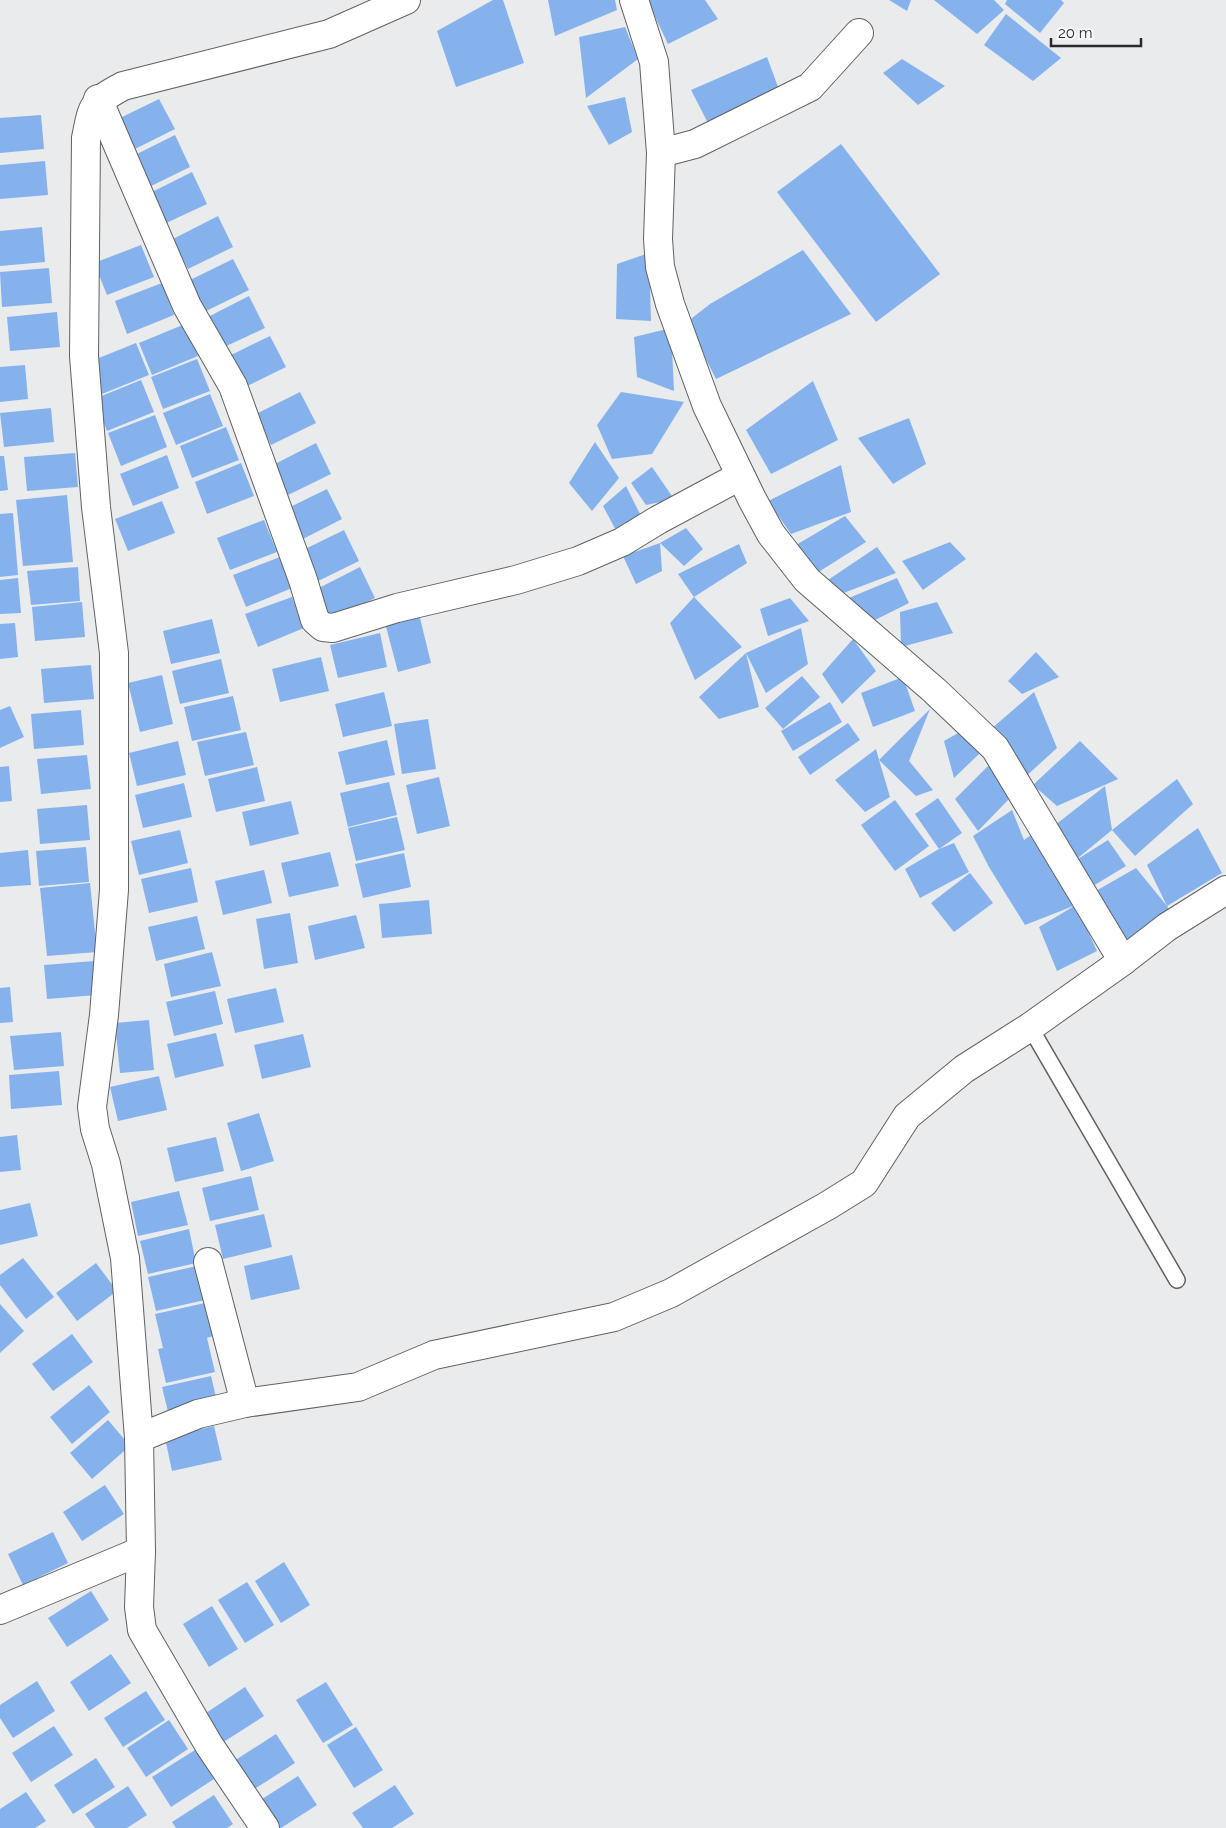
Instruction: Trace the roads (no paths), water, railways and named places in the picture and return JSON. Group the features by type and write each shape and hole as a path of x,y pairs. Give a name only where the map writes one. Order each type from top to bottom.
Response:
{"street":[{"path":"265,1828 209,1744 142,1630 139,1607 141,1551 139,1438 125,1258 106,1164 95,1129 92,1107 104,1015 114,890 114,653 96,506 84,356 86,138 91,115 98,99 123,86 329,34 406,0"},
{"path":"634,0 654,62 661,153 658,239 663,276 670,304 707,406 740,476 772,534 807,580 936,691 996,748 1124,961"},
{"path":"661,153 695,144 810,87 859,33"},
{"path":"98,99 187,306 233,386 303,580 315,620 319,625 333,628 397,608 516,580 578,561 622,542 658,520 740,476"},
{"path":"139,1438 198,1414 245,1403 358,1387 434,1355 614,1317 644,1306 828,1206 864,1183 907,1116 964,1069 1030,1027 1124,961 1167,927 1226,890"},
{"path":"208,1262 245,1403"},
{"path":"0,1610 141,1551"}],"lane":[{"path":"1030,1027 1177,1280"}]}
